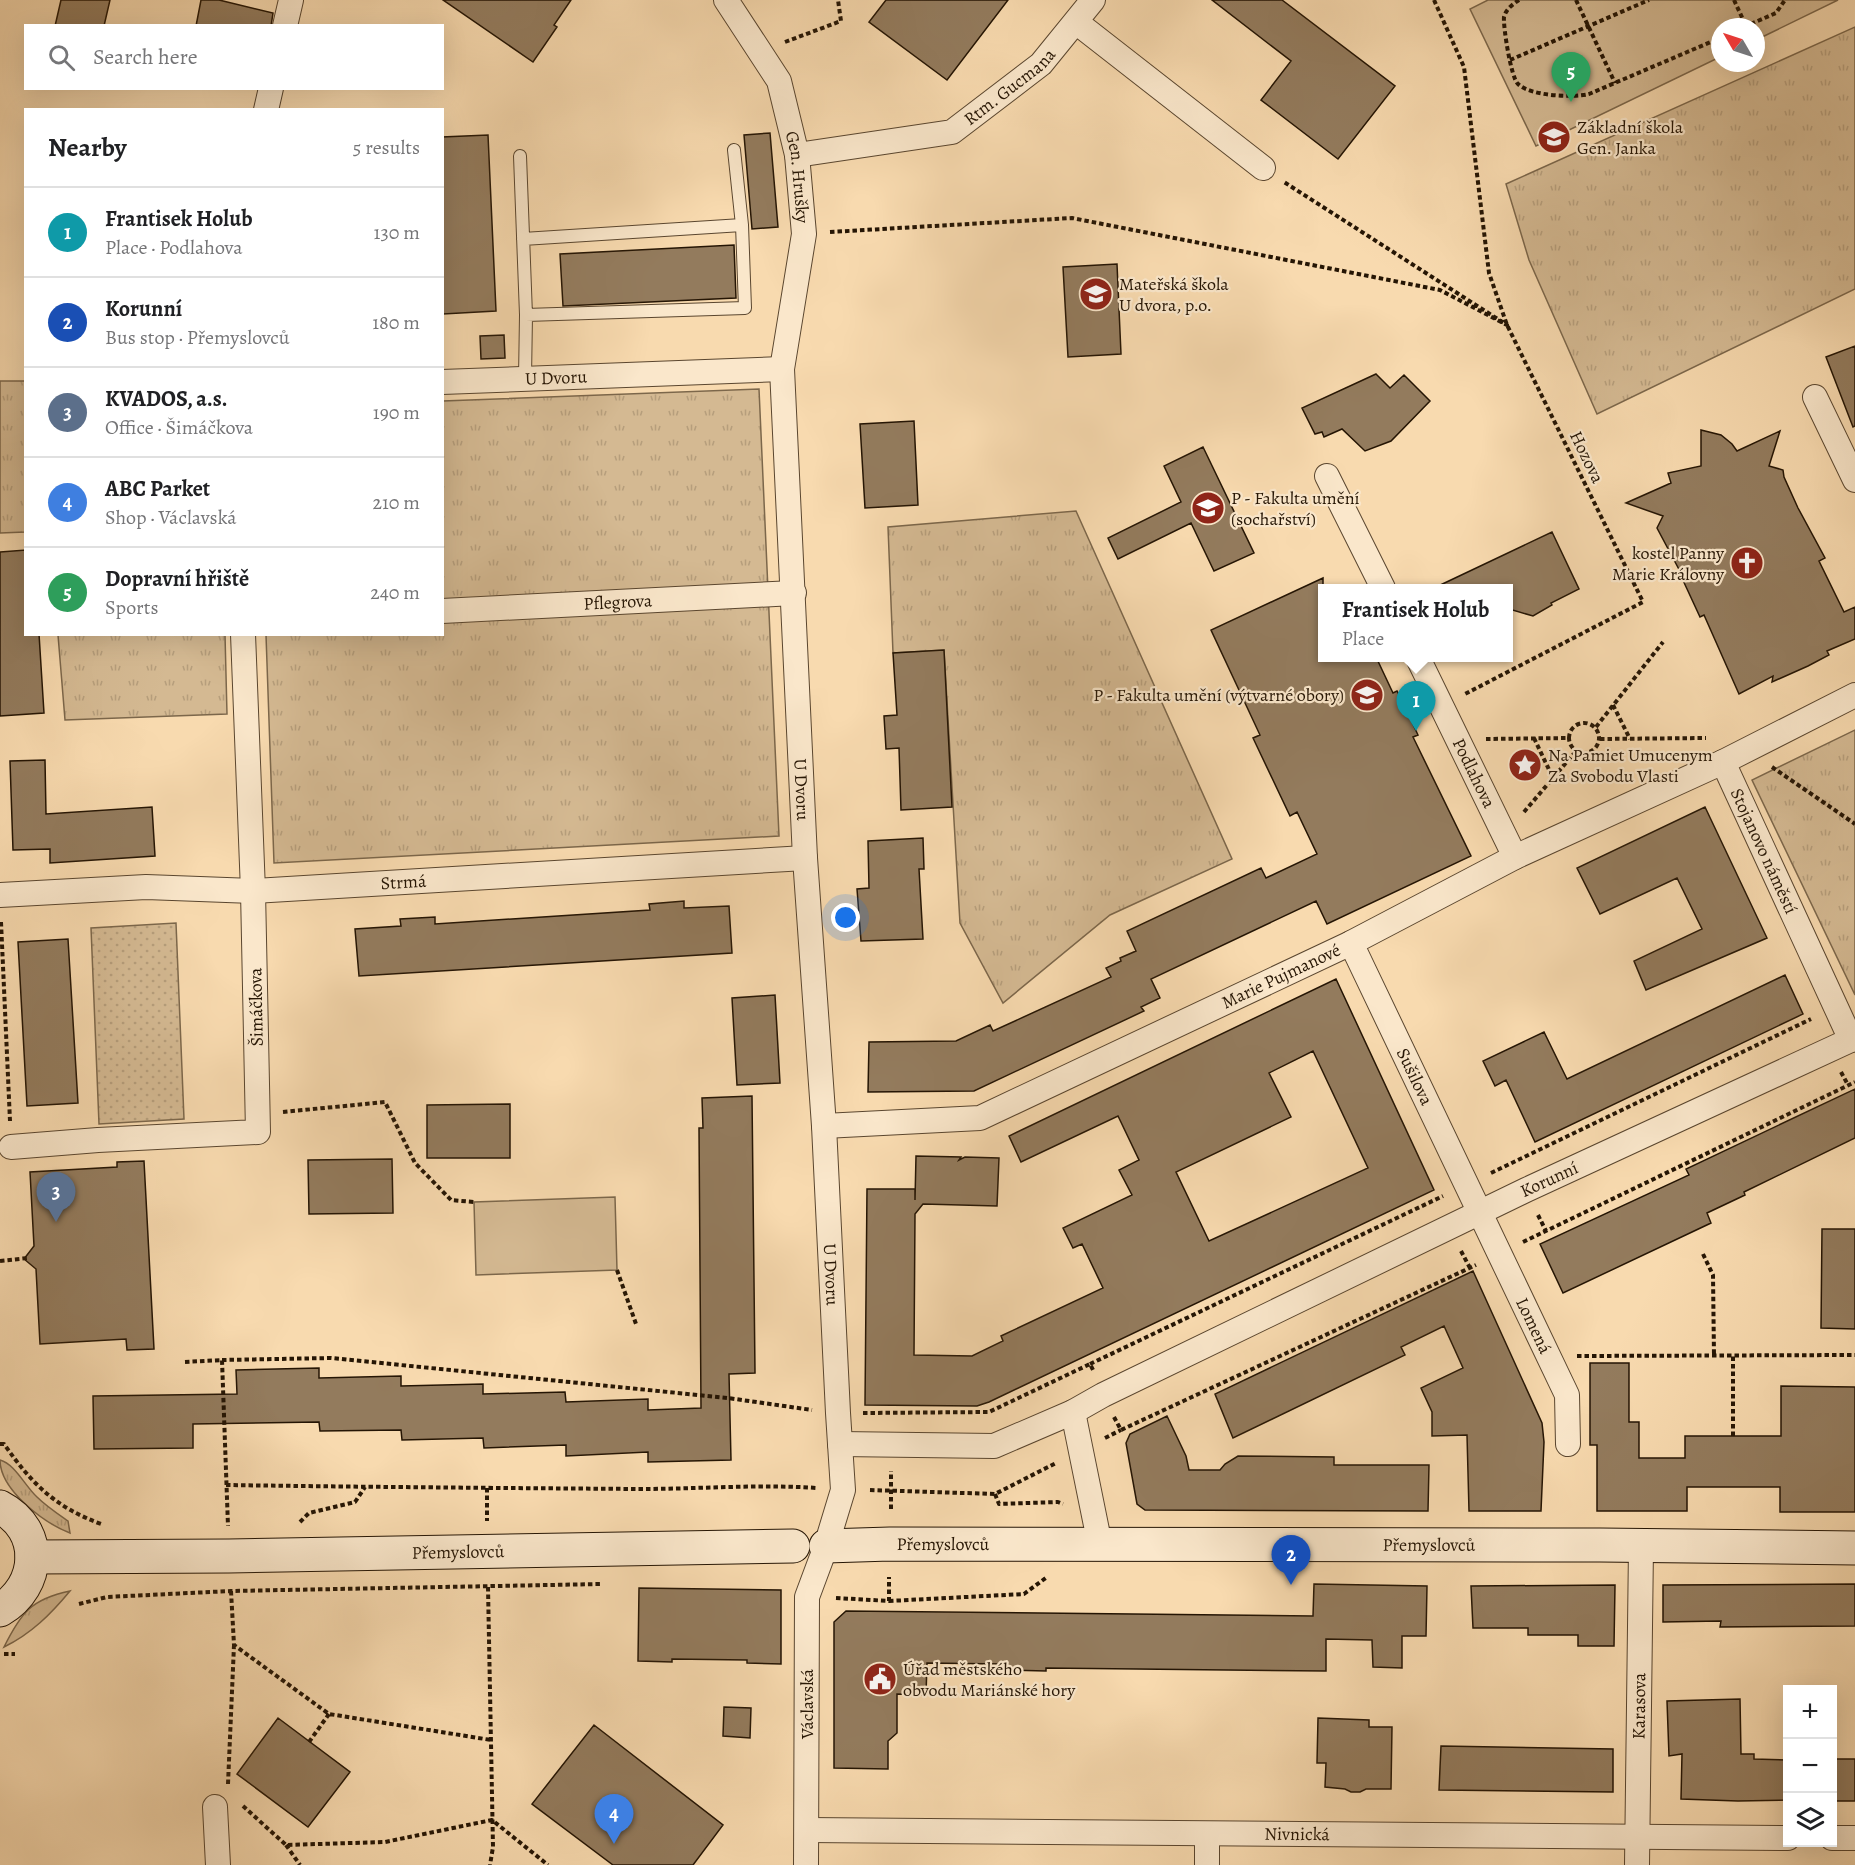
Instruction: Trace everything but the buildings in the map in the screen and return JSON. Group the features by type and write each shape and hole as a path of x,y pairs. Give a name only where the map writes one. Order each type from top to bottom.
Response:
{"street":[{"path":"285,24 291,0"},
{"name":"Gen. Hrušky","path":"726,0 779,81 797,155 804,234 782,369"},
{"name":"Rtm. Gucmana","path":"797,155 952,132 1041,63 1093,0"},
{"path":"1076,22 1263,168"},
{"path":"266,108 271,90"},
{"name":"U Dvoru","path":"444,382 782,369 805,858 824,1126 843,1490 826,1546"},
{"path":"1815,397 1855,480"},
{"path":"1327,476 1381,584"},
{"name":"Pflegrova","path":"444,611 794,593"},
{"name":"Šimáčkova","path":"243,636 253,891 258,1114"},
{"name":"Podlahova","path":"1420,662 1515,857"},
{"path":"1723,762 1855,695"},
{"name":"Marie Pujmanové","path":"824,1126 980,1118 1351,943 1515,857 1723,762"},
{"name":"Stojanovo náměstí","path":"1723,762 1853,1039"},
{"name":"Strmá","path":"0,895 146,887 253,891 805,858"},
{"name":"Sušilova","path":"1351,943 1480,1212"},
{"name":"Korunní","path":"840,1444 994,1446 1073,1412 1103,1395 1480,1212 1853,1039"},
{"path":"11,1147 258,1132 258,1114"},
{"name":"Lomená","path":"1480,1212 1567,1395 1568,1444"},
{"path":"1073,1412 1098,1531"},
{"path":"0,1507 15,1516 22,1525 32,1557 31,1569 23,1589 16,1598 0,1610"},
{"name":"Přemyslovců","path":"32,1557 488,1538 826,1546 1098,1531 1641,1547 1855,1548"},
{"name":"Václavská","path":"806,1865 807,1597 826,1546"},
{"name":"Karasova","path":"1637,1865 1641,1547"},
{"path":"218,1865 226,1800"},
{"name":"Nivnická","path":"807,1830 1783,1838"},
{"path":"1207,1834 1207,1865"},
{"path":"1837,1838 1855,1838"}],"lane":[{"path":"526,315 745,308 742,225 734,150"},
{"path":"520,156 526,315 525,378"},
{"path":"523,239 742,225"}],"path":[{"path":"759,51 841,21 838,0"},
{"name":"Hozova","path":"1434,0 1464,67 1488,273 1507,325 1643,602 1442,706"},
{"path":"1520,0 1511,6 1504,19 1514,80 1525,90 1533,93 1584,95 1711,42"},
{"path":"1576,0 1615,83"},
{"path":"1510,60 1649,0"},
{"path":"1734,0 1741,18"},
{"path":"1765,18 1776,13 1785,0"},
{"path":"1263,168 1507,325"},
{"path":"804,234 1072,218 1440,290 1507,325"},
{"path":"1596,727 1663,642"},
{"path":"1613,705 1630,739"},
{"path":"1586,722 1596,727 1599,739 1597,746 1590,752 1576,751 1572,747 1569,738 1572,729 1578,724 1586,722"},
{"path":"1534,738 1553,778"},
{"path":"1458,739 1569,738"},
{"path":"1599,739 1710,738"},
{"path":"1747,749 1855,824"},
{"path":"1504,834 1576,751"},
{"path":"1,920 11,1147"},
{"path":"1090,1364 1836,1007"},
{"path":"258,1114 385,1102 414,1163 451,1200 474,1202"},
{"path":"1704,1254 1713,1275 1714,1356"},
{"path":"0,1261 28,1258"},
{"path":"617,1270 636,1324"},
{"path":"1550,1356 1855,1355"},
{"path":"1733,1356 1733,1436"},
{"path":"185,1362 331,1359 728,1398 819,1410"},
{"path":"222,1360 228,1531"},
{"path":"226,1485 657,1489 782,1486 995,1494 1121,1430"},
{"path":"0,1444 4,1444 22,1469 43,1491 78,1515"},
{"path":"293,1529 309,1512 355,1502 365,1487"},
{"path":"487,1488 493,1847 490,1865"},
{"path":"995,1494 999,1504 1058,1502 1098,1531"},
{"path":"807,1597 889,1601 889,1577"},
{"path":"79,1604 107,1597 231,1591 488,1587"},
{"path":"231,1591 234,1645 226,1800 286,1845 300,1865"},
{"path":"234,1645 329,1714 491,1740"},
{"path":"4,1654 15,1654"},
{"path":"309,1742 329,1714"},
{"path":"286,1845 385,1842 492,1820"},
{"path":"492,1820 548,1865"}],"green space":[{"name":"Základní škola Gen. Janka","path":"1488,0 1838,0 1765,36 1765,18 1711,18 1711,61 1536,146 1470,9"},
{"path":"1855,27 1855,289 1597,414 1529,260 1506,184 1755,72 1765,72 1765,67"},
{"path":"0,381 24,381 24,532 0,533"},
{"path":"759,389 779,836 274,863 266,636 444,636 444,401"},
{"path":"1076,511 1232,859 1110,915 1003,1003 960,923 944,650 893,653 888,527"},
{"path":"58,636 225,636 227,714 65,720"},
{"path":"1855,730 1855,995 1752,780"},
{"path":"176,923 184,1119 99,1124 91,928"},
{"path":"615,1197 617,1270 476,1275 474,1202"},
{"path":"0,1460 10,1466 52,1510 68,1521 70,1533 48,1522 15,1494 7,1483"},
{"path":"70,1591 40,1623 4,1647 22,1616 36,1603"}],"place":[{"name":"Dopravní hřiště","path":"1571,102"},
{"name":"Základní škola Gen. Janka","path":"1554,137"},
{"name":"Mateřská škola U dvora, p.o.","path":"1096,294"},
{"name":"P - Fakulta umění (sochařství)","path":"1208,508"},
{"name":"kostel Panny Marie Královny","path":"1747,563"},
{"name":"P - Fakulta umění (výtvarné obory)","path":"1367,695"},
{"name":"Frantisek Holub","path":"1416,731"},
{"name":"Na Pamiet Umucenym Za Svobodu Vlasti","path":"1525,765"},
{"name":"KVADOS, a.s.","path":"56,1222"},
{"name":"Korunní","path":"1291,1585"},
{"name":"Úřad městského obvodu Mariánské hory","path":"880,1679"},
{"name":"ABC Parket","path":"614,1844"}]}
